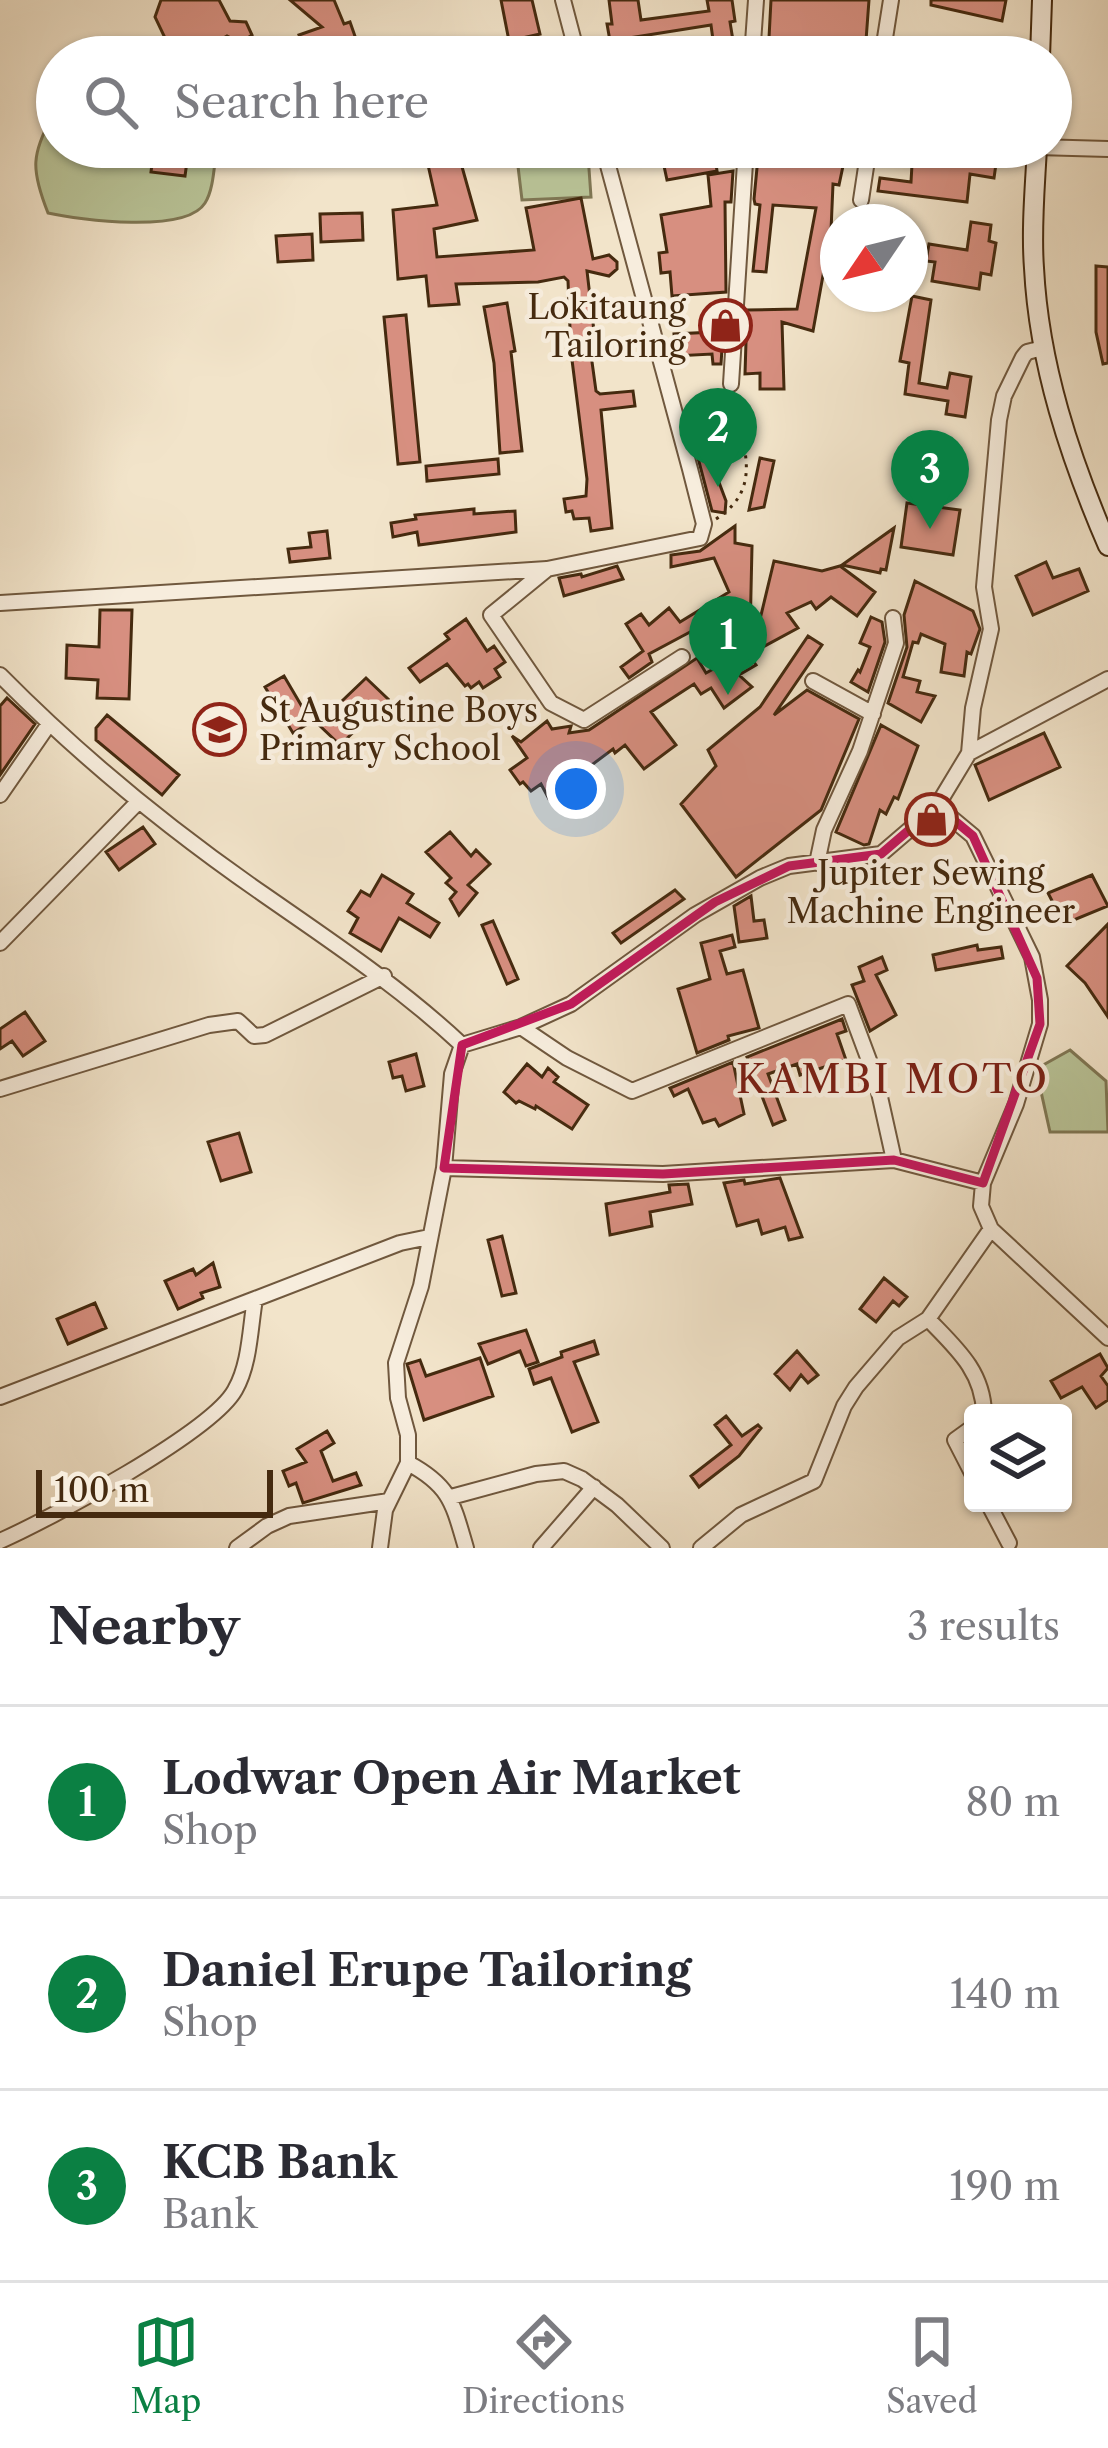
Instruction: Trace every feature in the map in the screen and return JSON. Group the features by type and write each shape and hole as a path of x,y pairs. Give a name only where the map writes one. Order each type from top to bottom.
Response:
{"main road":[{"path":"1041,36 1042,0"},
{"path":"1036,168 1034,269 1043,348 1076,464 1108,546"}],"street":[{"path":"563,0 572,36"},
{"path":"753,36 756,0"},
{"path":"886,36 891,0"},
{"path":"1072,148 1108,149"},
{"path":"0,603 547,569 702,536 704,524 609,168"},
{"path":"730,384 745,168"},
{"path":"861,200 866,168"},
{"path":"462,1045 521,1027 571,1004 715,902 789,866 881,854 937,806 969,753 973,708 991,629 983,587 1004,396 1027,352 1043,348"},
{"path":"547,569 491,615 551,703 584,720 682,657"},
{"path":"818,863 824,830 873,714 896,643 893,617"},
{"path":"0,675 139,802 384,976 462,1045"},
{"path":"969,753 1108,679"},
{"path":"813,682 873,714"},
{"path":"0,795 49,724"},
{"path":"0,943 139,802"},
{"path":"937,806 973,836 1032,957 1040,1000 1040,1024 1016,1104 982,1184 981,1206 991,1228 1108,1338"},
{"path":"0,1089 209,1025 238,1022 254,1036 266,1035 384,976"},
{"path":"521,1027 544,1045 632,1091 848,1004 876,1079 894,1160"},
{"path":"380,1548 389,1501 408,1463 409,1435 398,1398 396,1363 413,1316 444,1168 449,1090 462,1045"},
{"path":"444,1168 663,1174 894,1160 982,1184"},
{"path":"701,1548 741,1515 814,1481 856,1387 898,1338 928,1319 991,1228"},
{"path":"0,1397 400,1243 429,1237"},
{"path":"0,1541 67,1510 221,1409 240,1380 255,1299"},
{"path":"928,1319 962,1353 977,1376 983,1404"},
{"path":"964,1433 955,1439 964,1457"},
{"path":"408,1463 426,1472 452,1497 466,1548"},
{"path":"452,1497 553,1471 573,1474 662,1548"},
{"path":"541,1548 594,1487"},
{"path":"237,1548 289,1516 389,1501"},
{"path":"993,1512 1009,1543"}],"path":[{"path":"704,524 723,515 747,477 730,384"}],"highlighted area":[{"path":"937,806 973,836 1037,978 1040,1024 983,1183 894,1160 663,1174 444,1168 462,1045 571,1004 715,902 789,866 881,854"}],"green space":[{"path":"36,168 214,168 205,203 194,213 155,222 48,213"},
{"path":"518,168 589,168 591,197 522,200"},
{"name":"KAMBI MOTO","path":"1070,1050 1106,1081 1108,1132 1050,1132 1036,1069"}],"building":[{"path":"161,0 219,0 230,21 246,22 252,35 164,36 155,17"},
{"path":"290,0 334,0 355,36 299,35 322,27"},
{"path":"501,0 532,0 540,34 508,36"},
{"path":"609,0 638,0 641,20 709,11 707,0 732,0 735,21 730,22 732,36 712,36 711,25 609,36 607,24 612,24"},
{"path":"771,0 869,0 866,36 769,36"},
{"path":"931,0 1006,0 1002,21 931,5"},
{"path":"151,168 186,168 185,176 151,172"},
{"path":"429,168 462,168 477,220 434,229 437,257 534,250 526,208 581,198 593,259 609,255 617,262 609,276 587,271 596,391 633,391 635,406 601,410 612,528 591,531 589,518 574,519 572,511 566,512 564,499 586,496 587,479 571,352 568,281 564,277 456,284 459,304 429,306 426,276 398,279 393,210 437,205"},
{"path":"664,168 717,168 717,171 667,180"},
{"path":"757,168 843,168 839,185 833,184 832,204 820,204 820,292 813,331 782,322 784,389 760,389 760,373 745,374 747,310 797,309 816,208 773,205 766,272 753,271 760,205 755,204"},
{"path":"912,168 995,168 994,178 970,174 967,202 878,191 880,178 911,182"},
{"path":"733,171 731,202 725,202 726,292 672,296 670,272 661,273 659,253 667,252 661,215 711,206 708,175"},
{"path":"362,213 363,240 321,242 320,214"},
{"path":"971,222 991,225 989,241 996,243 991,275 981,273 979,289 932,281 935,262 928,261 929,244 967,250"},
{"path":"312,234 313,260 278,262 276,236"},
{"path":"1096,266 1108,267 1108,363 1103,364 1096,332"},
{"path":"931,300 919,383 947,388 950,373 971,377 965,417 946,414 948,401 905,394 909,363 900,361 909,312 928,312"},
{"path":"507,303 522,451 500,453 494,363 484,307"},
{"path":"406,315 420,462 398,464 384,317"},
{"path":"716,317 724,317 721,364 713,364 712,354 675,356 674,334 714,332"},
{"path":"702,437 726,501 725,513 712,511 693,439"},
{"path":"760,458 774,461 764,507 749,510"},
{"path":"498,459 499,474 427,481 426,466"},
{"path":"907,503 960,510 953,555 901,547"},
{"path":"474,509 474,514 515,511 516,532 419,545 417,532 393,537 391,523 416,519 415,515"},
{"path":"735,526 735,543 752,546 750,636 756,636 774,561 822,571 840,566 875,592 857,616 831,597 816,609 811,602 787,613 798,628 750,654 736,613 649,654 652,662 629,678 621,667 643,651 626,624 641,614 649,625 669,608 680,622 729,592 714,558 671,567 671,555 700,551"},
{"path":"894,528 886,570 880,573 842,565"},
{"path":"327,531 330,558 290,562 288,549 311,547 309,533"},
{"path":"1046,562 1053,578 1079,569 1088,591 1033,615 1016,576"},
{"path":"617,566 623,579 564,596 559,578 582,577"},
{"path":"915,581 973,611 980,629 971,654 967,652 964,676 941,672 945,644 921,634 918,643 913,642 903,677 920,681 917,692 935,696 921,722 888,703 907,647 904,615"},
{"path":"100,610 132,610 129,699 97,698 98,680 66,678 67,645 99,647"},
{"path":"871,617 882,622 885,642 868,692 851,682 870,647 860,643"},
{"path":"466,619 487,651 494,646 505,662 495,669 500,677 483,688 479,682 471,688 447,664 420,682 409,668 449,639 445,634"},
{"path":"808,636 822,645 774,715 807,690 859,719 821,810 736,877 681,804 716,766 708,750 760,707"},
{"path":"746,651 756,665 739,675 752,687 724,708 711,688 701,694 694,684 651,712 676,745 644,769 625,745 615,753 613,749 589,767 594,771 587,779 602,793 578,813 560,792 549,799 541,784 531,791 510,770 527,758 512,736 521,742 547,721 552,729 571,726 569,733 589,730 697,658 706,673"},
{"path":"284,676 311,722 293,733 265,687"},
{"path":"366,678 388,699 340,745 318,724"},
{"path":"7,698 35,724 0,775 0,706"},
{"path":"107,715 179,775 162,795 96,740 96,728"},
{"path":"881,725 918,746 898,799 894,797 886,814 880,810 869,844 864,845 836,832"},
{"path":"1044,733 1060,767 989,800 975,765"},
{"path":"143,827 155,844 119,870 106,852"},
{"path":"450,832 471,856 476,850 490,864 468,885 477,893 459,915 450,899 456,892 446,883 451,878 426,852"},
{"path":"382,875 413,894 407,903 439,923 430,937 399,918 381,951 350,933 358,918 348,911 361,891 370,896"},
{"path":"1092,875 1108,906 1064,924 1048,893"},
{"path":"675,890 684,899 621,943 613,933"},
{"path":"751,896 754,921 764,920 767,938 739,942 734,906"},
{"path":"493,921 518,979 507,984 482,925"},
{"path":"1108,924 1108,1017 1067,966"},
{"path":"732,935 735,947 720,951 727,974 743,970 759,1028 728,1036 729,1040 697,1053 678,989 710,979 701,943"},
{"path":"977,945 978,950 1001,947 1003,958 936,970 933,955"},
{"path":"882,957 887,970 876,975 896,1015 870,1031 852,985 864,981 859,967"},
{"path":"25,1012 45,1041 23,1056 12,1041 0,1049 0,1029"},
{"path":"842,1019 846,1031 837,1034 846,1060 800,1075 797,1064 768,1074 785,1120 773,1125 747,1057"},
{"path":"416,1054 424,1086 406,1091 402,1076 393,1078 389,1062"},
{"path":"733,1062 744,1114 719,1126 715,1119 703,1123 688,1089 674,1096 670,1088"},
{"path":"527,1064 542,1077 548,1068 558,1077 554,1082 588,1105 572,1129 536,1106 516,1103 504,1092"},
{"path":"239,1133 251,1172 221,1181 208,1142"},
{"path":"780,1178 802,1237 789,1240 785,1227 762,1234 758,1220 737,1226 724,1183"},
{"path":"688,1184 692,1204 650,1212 652,1226 610,1235 606,1204"},
{"path":"502,1236 516,1293 502,1296 488,1240"},
{"path":"213,1263 220,1287 178,1309 165,1281 193,1269 196,1275"},
{"path":"884,1278 907,1297 899,1306 893,1301 876,1322 860,1309"},
{"path":"95,1303 106,1328 68,1344 57,1319"},
{"path":"526,1330 538,1362 526,1366 520,1351 488,1364 479,1344"},
{"path":"594,1341 598,1354 574,1362 598,1422 572,1432 551,1378 534,1384 529,1369"},
{"path":"797,1351 818,1375 808,1383 801,1375 790,1390 775,1374"},
{"path":"1100,1354 1108,1368 1101,1376 1108,1386 1108,1400 1096,1408 1082,1387 1061,1398 1051,1381"},
{"path":"480,1358 493,1396 424,1420 407,1364 420,1360 426,1376"},
{"path":"726,1416 742,1436 758,1425 761,1428 739,1456 699,1487 691,1476 731,1445 715,1425"},
{"path":"327,1431 334,1443 321,1451 333,1481 356,1473 361,1485 303,1503 296,1483 289,1486 283,1471 306,1462 297,1449"}],"place":[{"name":"Lokitaung Tailoring","path":"725,326"},
{"name":"Daniel Erupe Tailoring","path":"718,487"},
{"name":"KCB Bank","path":"930,529"},
{"name":"Lodwar Open Air Market","path":"728,695"},
{"name":"St Augustine Boys Primary School","path":"220,729"},
{"name":"Jupiter Sewing Machine Engineer","path":"931,819"}],"district":[{"name":"KAMBI MOTO","path":"893,1079"}]}
